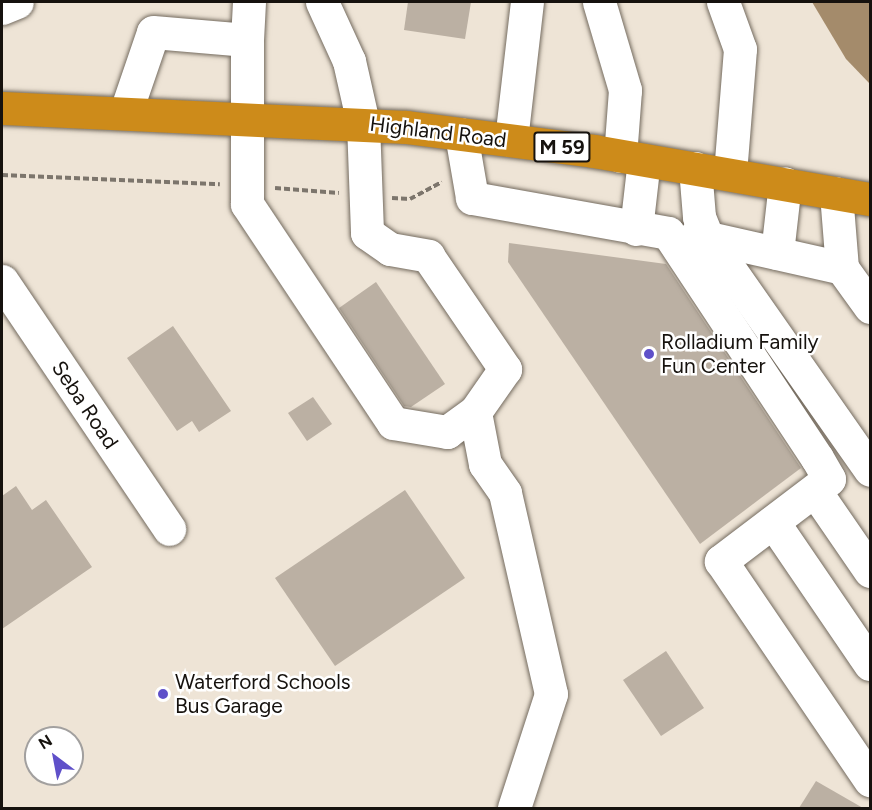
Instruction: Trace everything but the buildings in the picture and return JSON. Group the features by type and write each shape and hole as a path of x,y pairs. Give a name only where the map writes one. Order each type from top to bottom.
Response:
{"highway":[{"name":"Highland Road","path":"2,108 250,116 363,123 511,140 632,158 870,199"}],"street":[{"path":"2,8 17,2"},
{"path":"249,2 247,40 250,116 246,195 393,423 447,432 475,412 505,369 428,256 390,249 367,233 363,198 363,123 349,61 330,8 298,2"},
{"path":"511,140 527,2"},
{"path":"599,2 626,90 636,229"},
{"path":"723,2 740,49 730,174"},
{"path":"126,111 153,32 247,40"},
{"path":"461,134 472,198 636,229 706,237 842,268"},
{"path":"695,168 699,217 706,237 870,470"},
{"path":"777,253 785,183"},
{"path":"836,193 842,268 870,307"},
{"path":"668,233 829,479 722,561 870,780"},
{"name":"Seba Road","path":"7,298 170,529"},
{"path":"475,412 485,464 505,493 551,694 514,808"},
{"path":"814,491 870,571"},
{"path":"773,522 870,664"}],"path":[{"path":"2,175 246,195 363,198 410,199 439,182 470,185"}],"shaded area":[{"path":"812,2 870,2 870,84 846,59"}],"place":[{"name":"Rolladium Family Fun Center","path":"649,354"},
{"name":"Waterford Schools Bus Garage","path":"163,694"}]}
